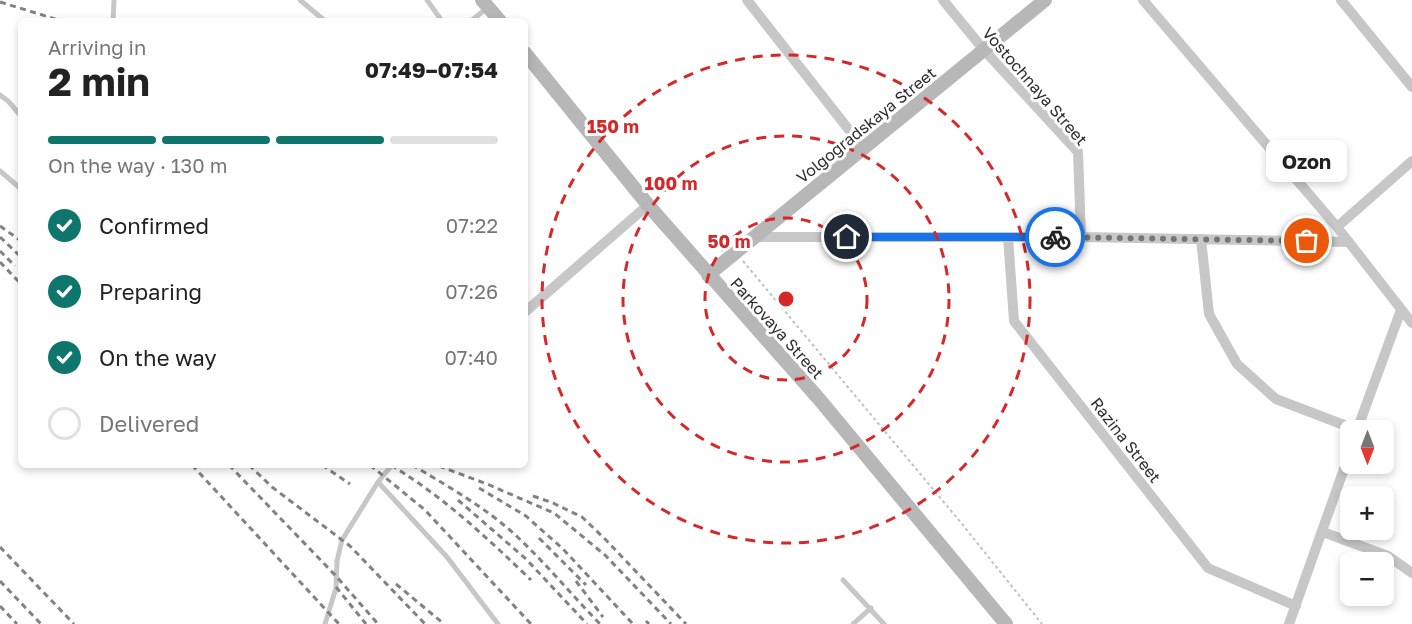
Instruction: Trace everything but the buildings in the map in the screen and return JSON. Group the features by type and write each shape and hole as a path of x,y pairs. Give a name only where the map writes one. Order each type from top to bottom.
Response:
{"main road":[{"name":"Volgogradskaya Street","path":"708,275 1045,0"},
{"path":"485,3 498,18"},
{"name":"Parkovaya Street","path":"528,56 648,205 819,399 1006,624"}],"street":[{"path":"747,0 864,149"},
{"name":"Vostochnaya Street","path":"943,0 984,50 1078,152 1081,237"},
{"path":"1143,0 1337,227 1412,322"},
{"path":"1341,0 1412,87"},
{"path":"1337,227 1412,161"},
{"path":"528,309 648,205"},
{"path":"755,237 1081,237 1349,242"},
{"name":"Razina Street","path":"1008,237 1014,321 1208,568 1296,606"},
{"path":"1201,239 1209,315 1237,364 1276,399 1340,423"},
{"path":"1361,420 1401,310"},
{"path":"1289,624 1343,474"},
{"path":"1323,532 1388,556 1412,573"}],"lane":[{"path":"113,18 114,0"},
{"path":"300,0 322,18"},
{"path":"308,6 313,0"},
{"path":"427,0 440,18"},
{"path":"473,18 485,3"},
{"path":"0,95 18,113"},
{"path":"0,171 18,186"},
{"path":"325,624 336,588 337,561 342,540 378,482 390,468"},
{"path":"378,482 447,557 498,624"},
{"path":"843,580 884,624"},
{"path":"853,624 871,608"}],"path":[{"path":"735,252 1042,624"}],"railway":[{"path":"0,2 52,18"},
{"path":"0,226 18,239"},
{"path":"0,237 18,254"},
{"path":"0,251 15,266"},
{"path":"0,262 18,281"},
{"path":"195,468 339,624"},
{"path":"232,468 336,576 378,624"},
{"path":"252,468 272,487 350,546 425,624"},
{"path":"326,468 350,484"},
{"path":"374,468 425,510 531,624"},
{"path":"396,468 481,533 531,580"},
{"path":"417,468 475,504 511,531 600,624"},
{"path":"444,468 554,513 605,555 671,624"},
{"path":"479,488 526,516 563,549 633,624"},
{"path":"533,496 582,517 686,624"},
{"path":"458,500 526,559 587,624"},
{"path":"539,538 586,585"},
{"path":"0,547 74,624"},
{"path":"0,581 41,624"},
{"path":"576,581 603,617"},
{"path":"396,584 444,624"},
{"path":"336,587 366,624"},
{"path":"0,606 17,624"},
{"path":"646,621 649,624"}],"way so far":[{"path":"1055,237 1307,241"}],"place":[{"name":"Ozon","path":"1307,241"}],"route":[{"path":"847,237 1055,237"}]}
